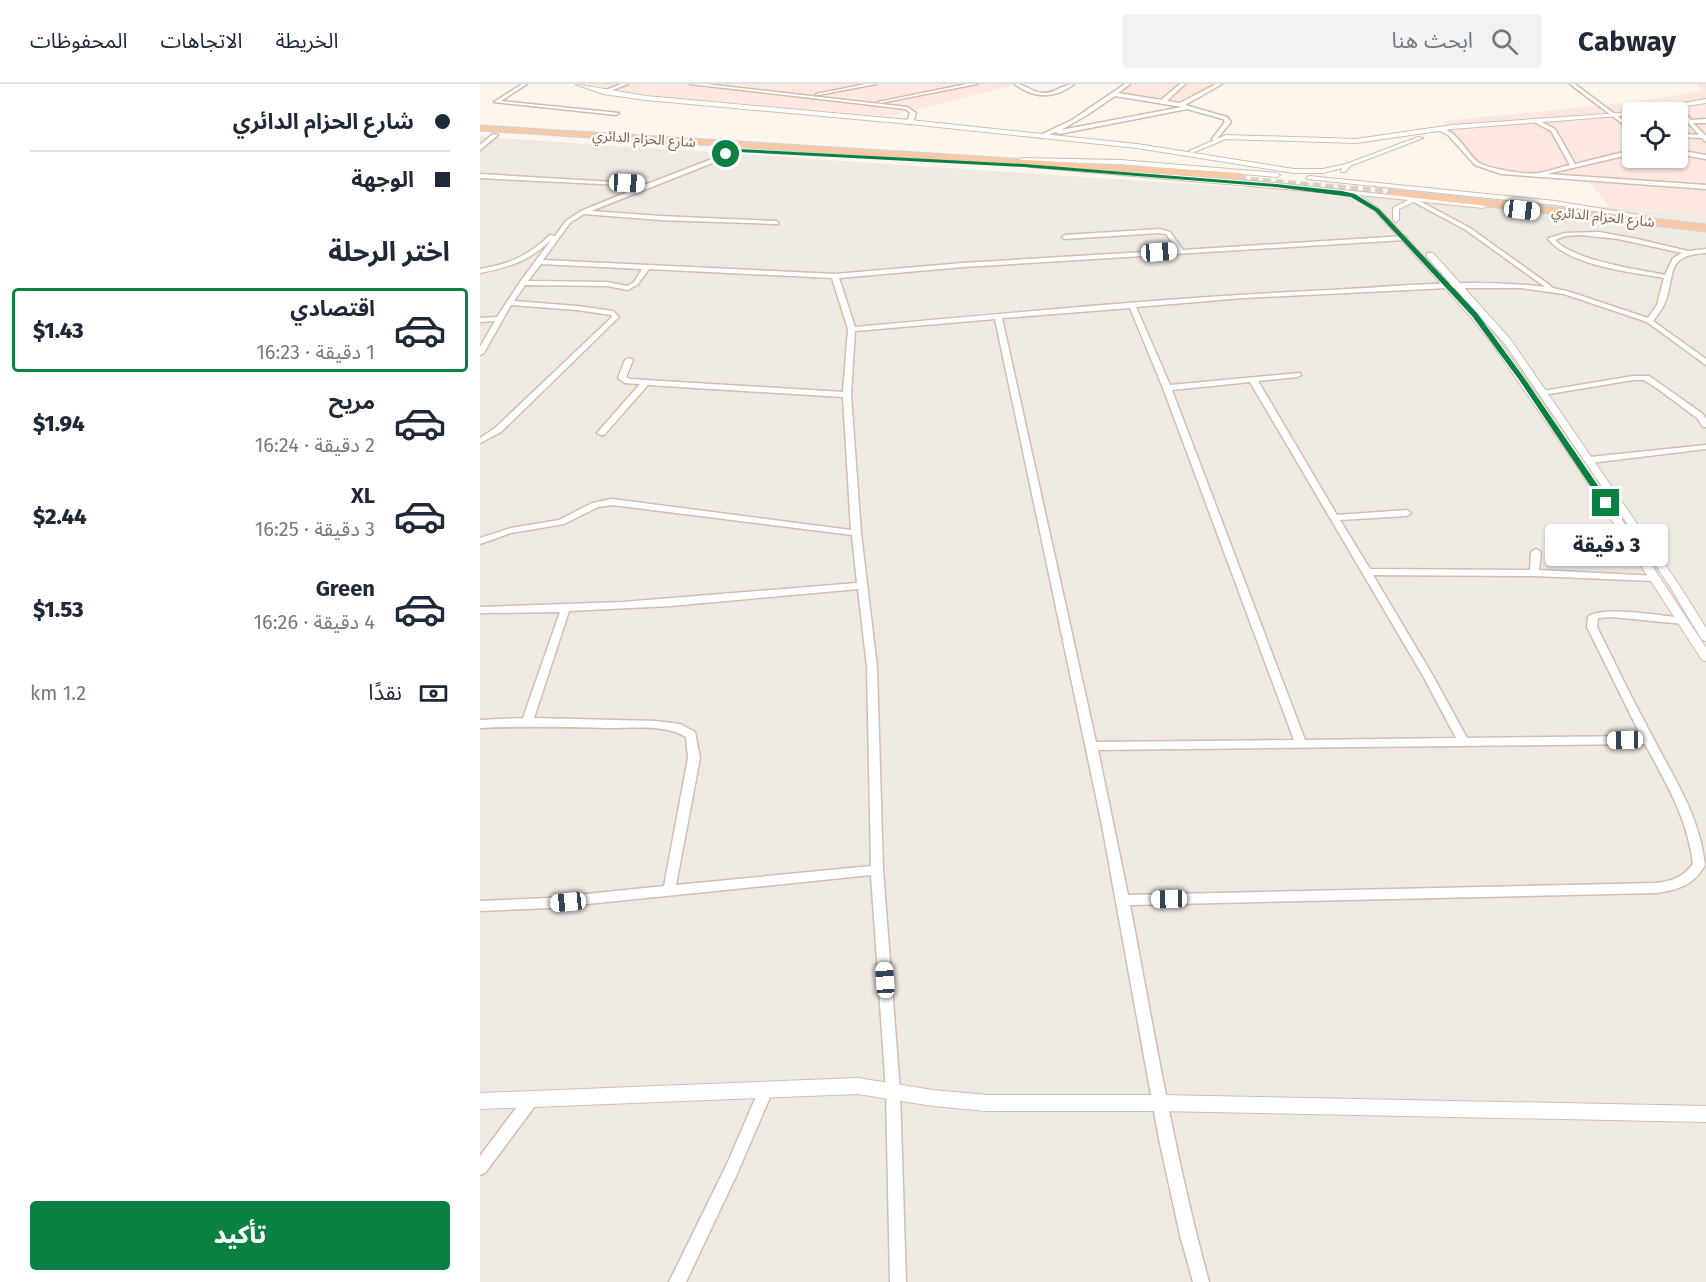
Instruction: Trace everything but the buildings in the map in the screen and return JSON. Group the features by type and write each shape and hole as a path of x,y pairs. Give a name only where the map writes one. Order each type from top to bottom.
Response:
{"highway":[{"name":"شارع الحزام الدائري","path":"480,128 1023,163"},
{"name":"شارع الحزام الدائري","path":"480,134 738,151 1243,173"},
{"name":"شارع الحزام الدائري","path":"1392,191 1706,223"},
{"name":"شارع الحزام الدائري","path":"1643,218 1706,228"}],"street":[{"path":"525,84 496,102 616,112"},
{"path":"578,84 603,92 646,98 910,122 1178,151 1223,159"},
{"path":"603,92 626,84"},
{"path":"692,84 909,109 913,113 910,122"},
{"path":"726,89 739,84"},
{"path":"807,97 874,84"},
{"path":"871,104 975,84"},
{"path":"1017,84 1028,93 1050,95 1059,93 1072,84"},
{"path":"1059,132 1068,122 1128,84"},
{"path":"1163,101 1183,84"},
{"path":"1181,105 1220,84"},
{"path":"1572,84 1622,121"},
{"path":"1114,94 1163,101 1225,117 1228,122 1208,147 1192,151 1178,151"},
{"path":"1688,105 1706,101"},
{"path":"1041,136 1189,108"},
{"path":"1243,173 1323,171 1348,165 1441,130 1622,114"},
{"path":"1215,139 1231,137 1344,142 1441,130 1615,115"},
{"path":"1688,118 1705,139"},
{"path":"1691,121 1706,121"},
{"path":"1538,122 1553,130 1573,166"},
{"path":"1222,130 1231,137"},
{"path":"1441,130 1483,167 1501,172 1706,187"},
{"path":"480,148 495,135"},
{"path":"1688,137 1705,139"},
{"path":"1373,140 1391,141 1395,146"},
{"path":"1208,147 1210,152 1243,173 1276,185 1372,195 1392,191"},
{"path":"480,353 509,303 568,222 583,212 648,184 738,151"},
{"path":"1534,175 1622,154"},
{"path":"1688,154 1706,157"},
{"path":"1344,178 1343,170 1348,165"},
{"path":"1563,168 1570,178"},
{"path":"1243,173 1344,178 1417,199 1599,219 1643,218"},
{"path":"1262,174 1268,182 1276,185"},
{"path":"480,176 648,184"},
{"path":"1344,178 1372,195 1396,219 1402,233 1496,343 1581,465 1706,657"},
{"path":"1342,192 1371,205 1460,285 1508,342 1687,604 1706,637"},
{"path":"1396,219 1396,208 1417,199"},
{"path":"1417,199 1468,228 1552,289"},
{"path":"583,212 776,223"},
{"path":"1065,237 1164,232 1181,251"},
{"path":"540,262 835,276 1402,233"},
{"path":"480,271 510,265 535,252 549,238 558,234"},
{"path":"1667,277 1587,260 1555,244 1551,239 1568,234 1595,234 1686,252 1706,251"},
{"path":"1649,321 1659,306 1667,277 1676,257 1686,252"},
{"path":"522,284 607,284 628,288 636,283 647,267"},
{"path":"835,276 852,329 847,395 856,533 872,667 877,870 893,1091 898,1282"},
{"path":"852,329 1243,296 1460,285 1521,286 1552,289 1617,308 1649,321 1706,363"},
{"path":"480,441 498,430 616,317 613,314 588,309 509,303"},
{"path":"1132,305 1167,388 1301,745"},
{"path":"998,316 1091,746 1122,900 1158,1103 1182,1213 1201,1282"},
{"path":"480,320 499,319"},
{"path":"629,360 622,378 628,381 847,395"},
{"path":"1167,388 1297,375"},
{"path":"1543,393 1633,378 1646,378 1703,415 1706,425"},
{"path":"1253,380 1464,742"},
{"path":"601,433 646,382"},
{"path":"1590,460 1706,447"},
{"path":"480,541 512,529 560,522 593,504 612,502 856,533"},
{"path":"1335,518 1407,513"},
{"path":"1534,573 1536,552"},
{"path":"1366,572 1534,573 1654,578"},
{"path":"480,610 565,610 861,586"},
{"path":"527,722 565,610"},
{"path":"1122,900 1656,888 1678,885 1690,879 1699,865 1699,850 1695,832 1680,794 1648,740 1592,627 1593,617 1596,615 1612,614 1683,621"},
{"path":"480,723 656,725 680,728 691,735 694,758 669,891"},
{"path":"1091,746 1648,740"},
{"path":"480,906 548,903 877,870"},
{"path":"480,1101 530,1101 858,1086 987,1103 1158,1103 1706,1114"},
{"path":"676,1282 732,1169 766,1090"},
{"path":"480,1168 530,1101"}],"shaded area":[{"path":"586,84 1017,84 890,116 654,96"},
{"path":"1125,84 1215,84 1178,102 1122,97"},
{"path":"1696,84 1706,84 1706,217 1609,207 1588,180 1512,172 1467,157 1444,121 1622,103 1622,168 1688,168 1688,102 1634,102 1703,91"},
{"path":"480,137 1372,196 1609,207 1706,217 1706,1282 480,1282"}],"tunnel":[{"path":"1238,180 1393,193"}],"route":[{"path":"726,154 738,151 1024,165 1276,185 1353,195 1377,210 1474,315 1522,380 1606,503"}]}
